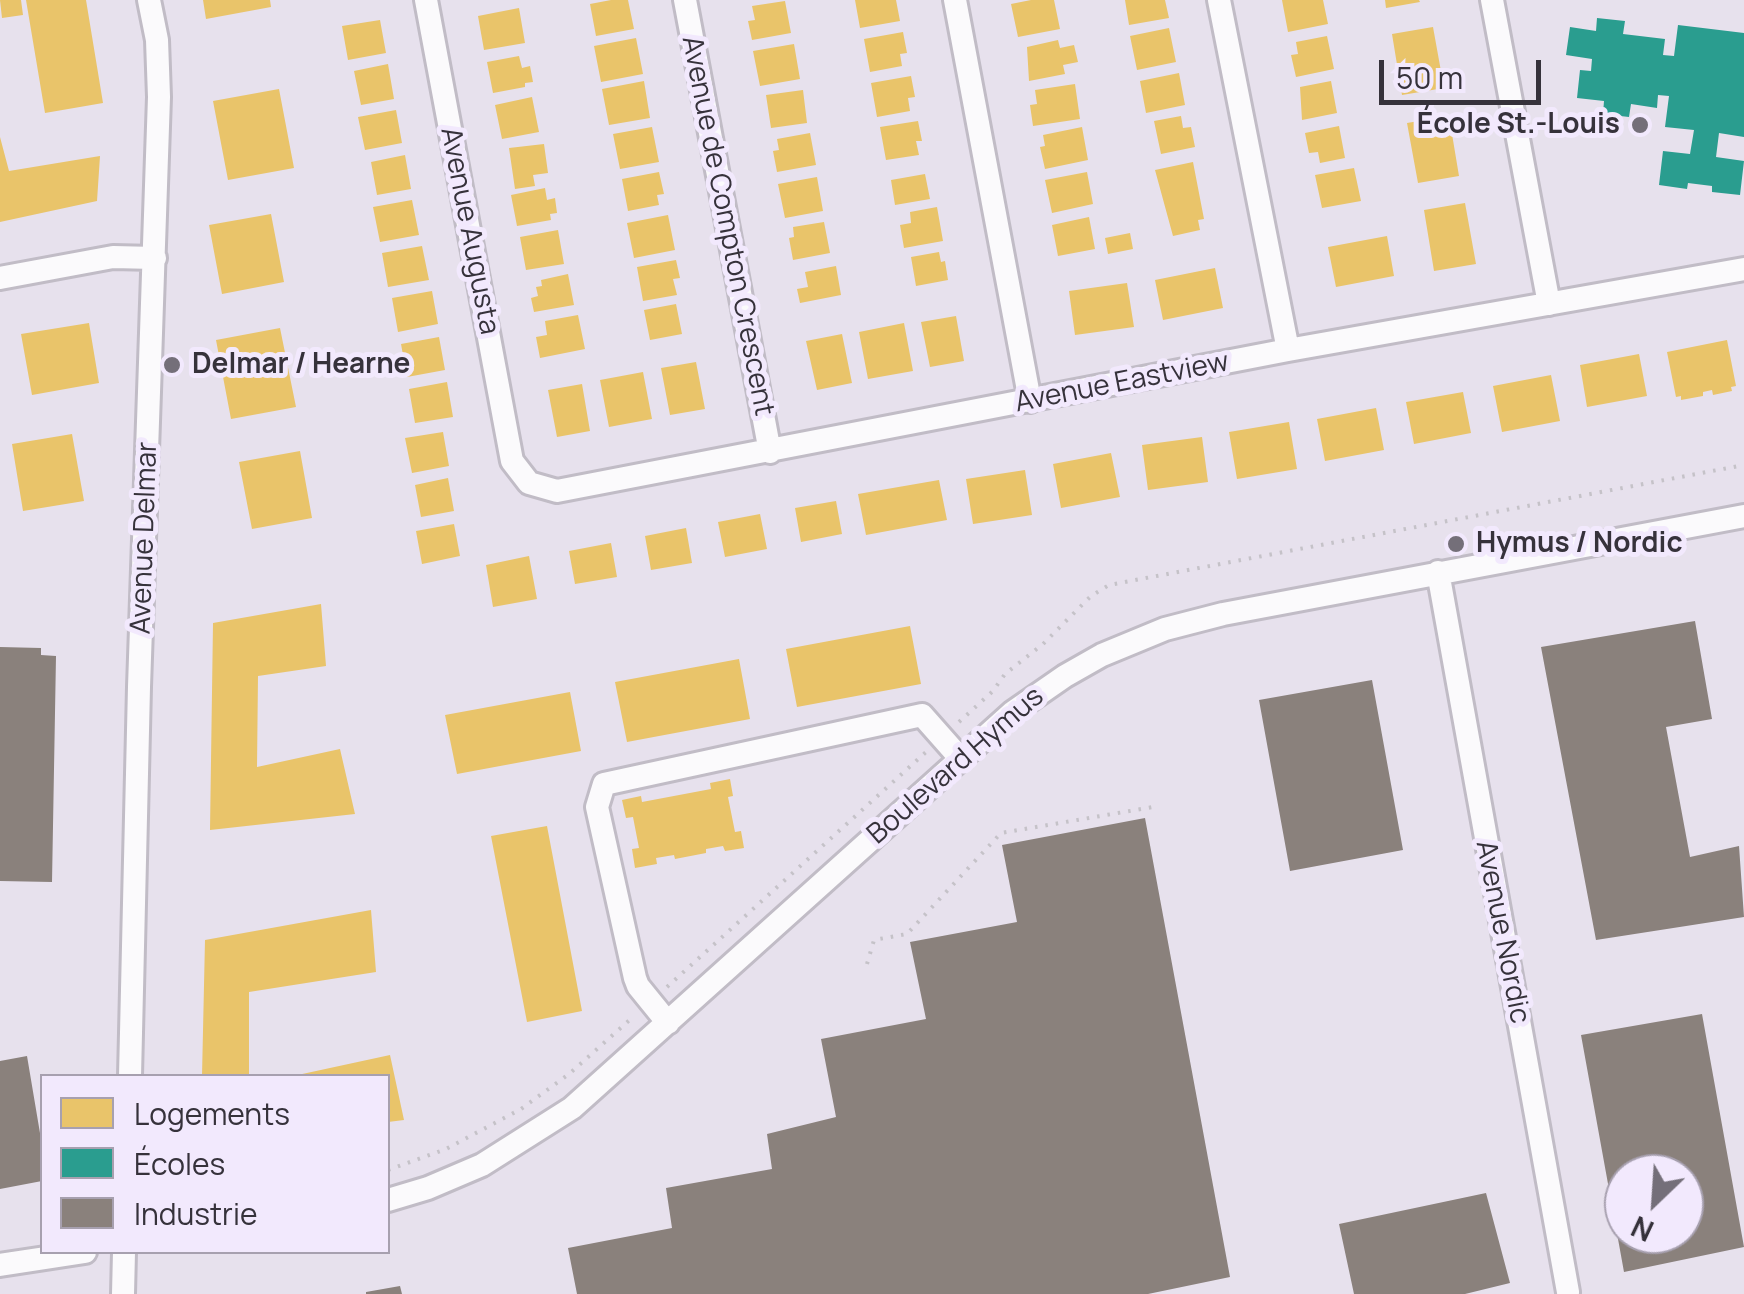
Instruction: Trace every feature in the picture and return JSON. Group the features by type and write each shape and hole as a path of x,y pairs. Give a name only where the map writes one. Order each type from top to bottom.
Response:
{"street":[{"name":"Avenue Delmar","path":"130,1074 140,636 159,97 157,40 150,0"},
{"name":"Avenue Augusta","path":"426,0 512,461"},
{"name":"Avenue de Compton Crescent","path":"685,0 770,452"},
{"path":"955,0 1030,401"},
{"path":"1219,0 1288,350"},
{"path":"1492,0 1549,304"},
{"path":"0,278 113,257 156,258"},
{"name":"Avenue Eastview","path":"512,461 528,483 557,491 1288,350 1744,268"},
{"name":"Boulevard Hymus","path":"390,1199 460,1175 539,1132 591,1093 1013,712 1102,654 1144,636 1222,614 1744,516"},
{"name":"Avenue Nordic","path":"1438,572 1568,1292"},
{"path":"668,1023 635,978 597,806 604,784 922,715 960,758"},
{"path":"0,1265 72,1254"},
{"path":"123,1294 124,1254"}],"path":[{"name":"Boulevard Hymus","path":"952,728 1091,596 1109,585 1744,465"},
{"name":"Boulevard Hymus","path":"660,993 933,745"},
{"path":"867,964 874,940 907,934 1002,833 1159,806"},
{"path":"390,1169 465,1140 506,1118 556,1085 639,1011"}],"building: Logements":[{"path":"0,0 21,0 23,15 2,18"},
{"path":"26,0 86,0 103,103 45,113"},
{"path":"203,0 270,0 271,7 206,19"},
{"path":"628,0 634,29 596,36 590,4"},
{"path":"855,0 896,0 900,21 860,28"},
{"path":"1054,0 1060,29 1018,37 1011,4"},
{"path":"1125,0 1165,0 1169,18 1129,25"},
{"path":"1282,0 1323,0 1328,24 1288,32"},
{"path":"1385,0 1419,0 1420,2 1386,8"},
{"path":"785,1 791,33 752,40 748,21 755,20 752,6"},
{"path":"519,8 525,43 484,50 478,16"},
{"path":"380,20 386,53 348,60 342,26"},
{"path":"1433,27 1444,88 1402,95 1392,34"},
{"path":"1169,28 1176,62 1137,70 1130,36"},
{"path":"903,32 907,53 900,54 902,66 870,72 864,39"},
{"path":"1327,36 1334,69 1296,77 1291,55 1298,54 1296,42"},
{"path":"636,38 643,74 601,82 594,46"},
{"path":"1058,40 1060,48 1074,45 1078,62 1063,65 1065,74 1029,81 1027,47"},
{"path":"794,44 800,79 760,86 753,51"},
{"path":"519,56 522,68 530,66 533,82 493,93 487,62"},
{"path":"388,64 394,99 361,105 354,71"},
{"path":"1179,73 1185,105 1146,113 1140,81"},
{"path":"911,76 915,97 908,98 910,111 877,117 871,83"},
{"path":"644,81 650,118 609,125 602,89"},
{"path":"1331,81 1337,113 1302,120 1300,87"},
{"path":"1075,84 1080,119 1033,126 1030,105 1037,104 1035,90"},
{"path":"279,89 294,168 228,180 213,101"},
{"path":"803,90 807,123 771,128 766,95"},
{"path":"532,97 539,132 502,139 495,105"},
{"path":"396,110 402,143 365,150 358,117"},
{"path":"1181,116 1183,128 1191,127 1195,147 1161,154 1154,121"},
{"path":"1449,116 1459,176 1418,183 1407,123"},
{"path":"918,121 922,141 916,141 919,155 886,160 880,127"},
{"path":"1339,126 1345,158 1320,163 1318,152 1309,153 1305,133"},
{"path":"652,127 659,162 620,169 613,134"},
{"path":"1082,127 1088,160 1045,169 1040,147 1045,146 1043,135"},
{"path":"810,133 816,165 777,172 773,151 779,150 777,139"},
{"path":"0,137 9,171 100,156 97,201 0,222"},
{"path":"544,144 548,173 533,175 535,186 515,189 509,148"},
{"path":"405,155 411,189 377,195 371,162"},
{"path":"1193,162 1204,219 1198,220 1200,230 1173,236 1155,170"},
{"path":"1354,168 1361,201 1322,208 1315,175"},
{"path":"659,172 664,194 657,195 659,205 628,211 622,179"},
{"path":"1087,172 1093,204 1052,213 1045,180"},
{"path":"925,174 930,199 895,205 891,180"},
{"path":"817,177 823,211 785,218 778,184"},
{"path":"545,188 547,200 555,198 557,213 550,214 551,220 517,226 511,195"},
{"path":"412,200 419,235 380,242 373,207"},
{"path":"1465,203 1476,264 1434,271 1424,210"},
{"path":"937,207 943,241 904,248 900,225 911,223 910,212"},
{"path":"271,214 284,282 222,294 209,225"},
{"path":"668,215 675,250 634,258 627,223"},
{"path":"1089,217 1095,249 1058,256 1052,225"},
{"path":"824,222 830,253 793,260 789,238 794,237 793,227"},
{"path":"558,230 564,264 526,270 520,237"},
{"path":"1130,233 1133,249 1108,254 1105,238"},
{"path":"1387,236 1394,276 1336,287 1328,247"},
{"path":"422,246 429,280 388,287 382,253"},
{"path":"939,252 948,280 916,286 911,257"},
{"path":"676,260 680,278 673,279 677,295 643,301 637,267"},
{"path":"836,266 841,295 800,303 797,289 808,287 805,272"},
{"path":"1215,268 1223,308 1163,320 1155,280"},
{"path":"568,274 574,305 534,312 531,298 538,296 536,287 542,286 541,280"},
{"path":"1127,283 1134,327 1075,335 1069,291"},
{"path":"432,291 438,324 398,332 392,298"},
{"path":"676,304 682,334 650,340 644,310"},
{"path":"578,315 585,349 540,358 536,337 547,335 545,321"},
{"path":"956,316 964,361 930,367 921,322"},
{"path":"89,323 99,383 32,395 21,334"},
{"path":"904,323 913,371 868,379 859,332"},
{"path":"280,328 296,407 231,419 216,340"},
{"path":"842,334 852,383 817,390 806,341"},
{"path":"439,337 445,370 407,377 401,344"},
{"path":"1727,340 1736,386 1731,387 1732,391 1713,395 1712,390 1681,400 1681,396 1676,397 1667,352"},
{"path":"1639,354 1647,396 1587,407 1580,365"},
{"path":"696,362 705,409 670,415 661,368"},
{"path":"643,372 652,419 609,427 600,380"},
{"path":"1551,375 1560,421 1502,432 1493,386"},
{"path":"447,382 453,417 415,423 409,389"},
{"path":"582,384 590,431 557,437 548,390"},
{"path":"1463,392 1471,433 1414,444 1406,402"},
{"path":"1376,408 1384,450 1325,461 1317,419"},
{"path":"1289,422 1297,469 1237,479 1229,432"},
{"path":"443,432 449,466 412,473 405,438"},
{"path":"72,434 84,501 23,511 12,444"},
{"path":"1202,437 1208,482 1148,490 1142,445"},
{"path":"300,451 312,518 252,529 239,462"},
{"path":"1111,453 1120,497 1061,508 1053,464"},
{"path":"1025,470 1032,515 973,524 966,479"},
{"path":"448,478 454,511 421,517 415,485"},
{"path":"939,480 947,520 866,535 858,494"},
{"path":"836,501 842,534 801,542 795,508"},
{"path":"760,514 767,549 725,557 718,522"},
{"path":"454,524 460,556 422,564 416,531"},
{"path":"686,528 692,563 651,570 645,536"},
{"path":"611,543 617,577 575,584 569,551"},
{"path":"529,556 537,599 493,607 486,565"},
{"path":"321,604 326,666 258,676 257,767 340,749 355,814 210,830 213,623"},
{"path":"910,626 921,684 797,707 786,649"},
{"path":"739,659 750,719 627,742 615,682"},
{"path":"570,692 581,751 457,774 445,715"},
{"path":"730,779 733,796 728,797 735,832 741,831 744,848 725,851 723,846 675,859 674,855 656,858 657,864 635,868 632,849 639,848 633,817 626,818 622,800 641,796 642,802 711,789 710,783"},
{"path":"547,826 582,1011 527,1022 491,836"},
{"path":"371,910 376,972 249,992 249,1074 202,1074 205,940"},
{"path":"390,1055 404,1120 390,1122 390,1074 302,1074"}],"building: Écoles":[{"path":"1597,18 1625,21 1623,34 1665,39 1663,55 1674,56 1678,25 1744,33 1744,137 1719,133 1716,157 1744,161 1740,195 1712,192 1712,186 1688,183 1687,189 1659,185 1663,151 1690,154 1694,130 1665,127 1669,96 1658,95 1657,108 1631,104 1629,117 1603,114 1604,101 1577,98 1580,70 1591,71 1592,59 1566,55 1570,27 1596,31"}],"building: Industrie":[{"path":"1695,621 1712,719 1666,727 1690,857 1739,846 1744,917 1596,940 1541,647"},
{"path":"0,647 41,648 41,655 56,656 52,882 0,881"},
{"path":"1372,680 1403,850 1290,871 1259,700"},
{"path":"1145,818 1230,1277 1148,1294 577,1294 568,1248 672,1228 666,1188 772,1169 767,1134 836,1117 821,1039 926,1019 910,942 1017,922 1002,845"},
{"path":"1702,1014 1744,1247 1624,1272 1621,1254 1704,1254 1704,1154 1604,1154 1604,1162 1581,1035"},
{"path":"27,1056 40,1133 40,1181 0,1189 0,1061"},
{"path":"1486,1193 1510,1283 1465,1294 1354,1294 1339,1224"},
{"path":"400,1286 402,1294 366,1294 366,1292"}],"place":[{"name":"École St.-Louis","path":"1640,125"},
{"name":"Delmar / Hearne","path":"172,365"},
{"name":"Hymus / Nordic","path":"1456,544"}]}
